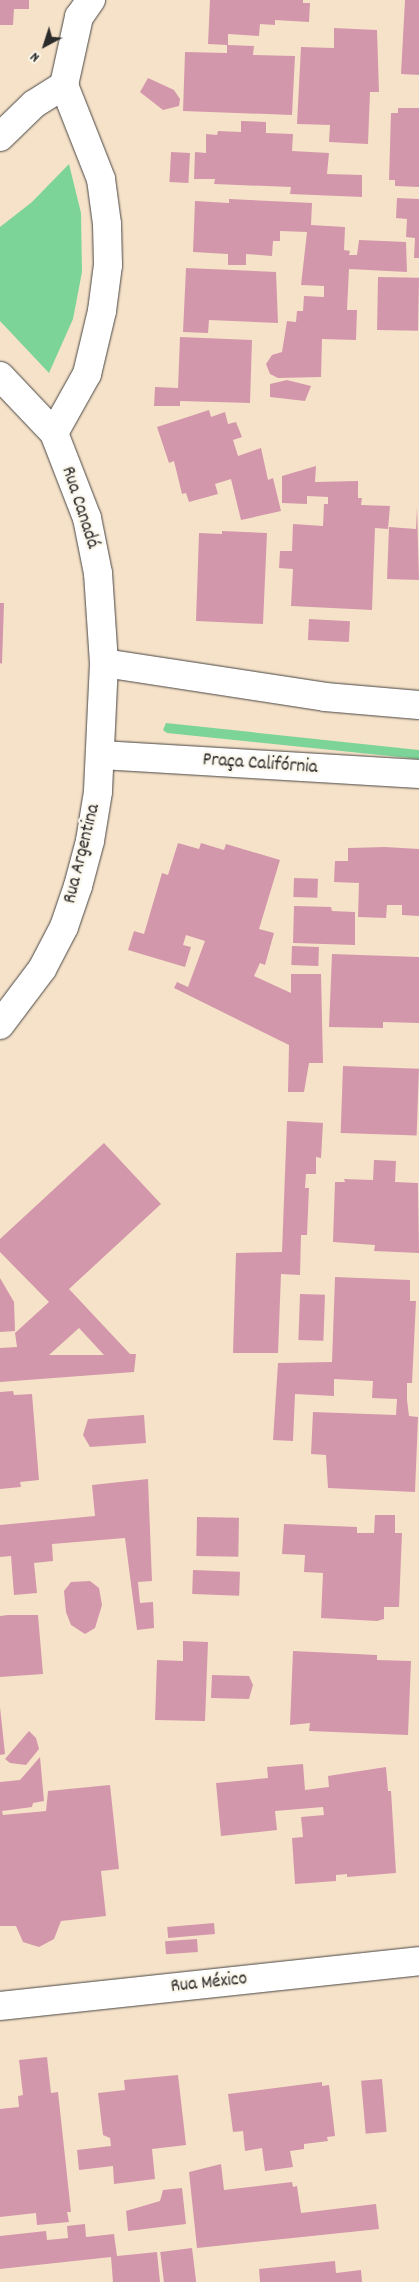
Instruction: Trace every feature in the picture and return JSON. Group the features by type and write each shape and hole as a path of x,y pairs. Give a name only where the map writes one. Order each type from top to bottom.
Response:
{"street":[{"path":"54,433 87,374 102,311 108,265 107,224 101,179 64,85 81,6"},
{"path":"0,138 34,104 64,85"},
{"name":"Rua Canadá","path":"0,376 54,433 87,518 98,573 104,663"},
{"path":"104,663 325,697 419,705"},
{"name":"Rua Argentina","path":"0,1025 42,969 64,927 90,841 101,755 104,663"},
{"name":"Praça Califórnia","path":"101,755 419,774"},
{"name":"Rua México","path":"0,2006 419,1961"}],"green space":[{"path":"69,164 81,213 82,272 73,319 49,373 0,321 0,227 32,202"},
{"path":"166,723 419,750 419,759 167,733 163,730"}],"building":[{"path":"0,0 29,0 29,9 14,9 13,25 0,25"},
{"path":"210,0 303,0 303,3 310,3 309,22 275,20 275,25 260,24 259,36 228,34 228,45 254,46 253,55 295,56 292,115 183,111 185,52 227,53 227,45 208,44"},
{"path":"405,0 419,0 419,75 401,74"},
{"path":"334,28 377,30 379,92 370,92 368,144 329,142 330,125 297,124 301,47 334,48"},
{"path":"148,78 174,90 180,99 179,106 163,110 140,92"},
{"path":"398,108 419,108 419,187 395,186 395,180 389,180 391,113 398,113"},
{"path":"241,121 266,122 266,133 293,134 292,151 329,153 327,174 362,175 362,197 290,194 291,187 214,184 215,179 194,179 195,152 206,153 206,134 217,135 218,131 241,132"},
{"path":"171,152 190,153 188,183 169,182"},
{"path":"397,198 419,199 419,258 414,258 415,238 406,237 407,219 396,218"},
{"path":"229,199 312,203 311,225 345,227 344,250 350,251 349,255 357,255 359,240 406,242 407,272 349,269 347,310 357,310 356,340 322,339 321,377 278,378 270,374 266,364 272,355 282,352 287,321 296,322 297,311 303,311 304,296 324,297 324,286 301,285 307,232 280,231 280,241 273,241 272,256 246,254 246,265 228,265 228,254 193,252 195,201 229,203"},
{"path":"186,268 276,272 278,323 209,320 208,333 183,332"},
{"path":"378,277 419,278 418,331 377,330"},
{"path":"180,337 252,340 250,403 180,401 180,406 154,406 155,387 178,388"},
{"path":"287,380 311,386 305,401 270,397 270,384"},
{"path":"209,410 211,417 225,412 228,424 236,422 242,437 233,440 238,456 261,448 268,480 273,478 281,511 241,520 231,479 215,484 218,494 189,502 186,493 182,494 174,461 169,463 157,427"},
{"path":"316,466 315,482 358,481 358,498 362,498 361,505 390,506 388,529 375,528 372,610 291,606 293,569 279,568 280,551 292,551 293,524 323,526 324,504 328,504 328,497 307,496 307,504 282,503 282,476"},
{"path":"417,507 419,580 387,579 389,527 416,529"},
{"path":"222,531 267,533 263,624 196,621 199,533 222,534"},
{"path":"0,603 4,603 2,664 0,663"},
{"path":"309,619 350,621 349,642 308,640"},
{"path":"178,843 199,849 201,843 224,850 226,844 280,860 259,929 274,933 265,965 260,963 254,976 291,993 291,974 321,974 323,1063 309,1063 304,1092 288,1092 289,1045 174,988 177,982 188,987 205,941 186,935 183,945 191,947 185,967 128,950 134,931 144,934 162,873 168,875"},
{"path":"385,847 419,849 419,916 402,915 402,905 387,905 386,918 358,917 359,883 334,882 335,861 348,861 348,848"},
{"path":"294,878 318,879 317,898 293,897"},
{"path":"294,906 331,907 332,911 355,912 355,945 293,943"},
{"path":"292,946 319,947 318,966 291,965"},
{"path":"332,954 419,957 419,1023 383,1022 383,1028 329,1027"},
{"path":"343,1066 419,1069 417,1136 341,1133"},
{"path":"287,1121 323,1123 321,1158 316,1157 316,1174 306,1174 305,1188 309,1188 307,1235 301,1235 300,1275 281,1274 278,1353 233,1353 236,1253 282,1252"},
{"path":"104,1143 161,1204 69,1289 130,1354 136,1354 134,1372 0,1382 0,1348 17,1347 15,1333 49,1302 0,1252 0,1239","holes":["79,1328 104,1355 49,1355"]},
{"path":"374,1160 396,1161 395,1182 418,1183 419,1253 374,1251 375,1245 333,1242 335,1182 345,1182 344,1179 373,1180"},
{"path":"335,1277 410,1280 410,1301 416,1301 412,1383 407,1383 407,1400 409,1416 418,1417 415,1492 328,1488 326,1455 311,1454 313,1412 396,1415 397,1399 372,1398 373,1381 334,1379 334,1396 295,1394 293,1441 273,1440 278,1363 332,1362"},
{"path":"0,1278 14,1302 15,1331 0,1332"},
{"path":"300,1294 325,1295 323,1341 298,1340"},
{"path":"13,1391 14,1395 32,1394 39,1480 20,1482 21,1487 0,1489 0,1392"},
{"path":"144,1415 146,1443 90,1447 83,1435 88,1419"},
{"path":"148,1479 152,1581 138,1582 140,1603 153,1602 154,1628 137,1630 125,1538 52,1544 53,1561 34,1563 37,1593 14,1595 11,1556 0,1557 0,1525 95,1516 92,1485"},
{"path":"375,1515 395,1515 395,1533 402,1533 399,1607 384,1607 384,1619 377,1621 321,1618 323,1573 304,1572 305,1555 282,1554 284,1524 357,1527 357,1533 374,1533"},
{"path":"197,1517 239,1518 238,1557 196,1556"},
{"path":"193,1570 240,1572 239,1596 192,1594"},
{"path":"90,1581 99,1588 102,1605 95,1628 85,1634 71,1625 66,1612 64,1591 71,1582"},
{"path":"38,1615 43,1674 0,1677 0,1616"},
{"path":"183,1641 208,1642 205,1721 155,1720 157,1660 183,1661"},
{"path":"293,1651 377,1655 377,1660 411,1661 408,1735 309,1731 310,1723 290,1725"},
{"path":"212,1675 249,1676 253,1685 249,1699 211,1698"},
{"path":"0,1707 5,1754 0,1755"},
{"path":"29,1731 36,1738 39,1749 26,1765 10,1763 5,1759"},
{"path":"40,1757 44,1801 33,1803 32,1807 2,1811 3,1815 46,1811 48,1791 110,1785 119,1869 101,1871 106,1916 61,1921 54,1939 39,1947 23,1942 16,1926 0,1926 0,1782 20,1780"},
{"path":"303,1764 305,1790 329,1787 328,1776 386,1767 388,1791 391,1791 396,1873 347,1877 347,1874 336,1875 336,1881 295,1884 292,1838 303,1837 301,1817 324,1815 323,1807 275,1811 277,1830 221,1836 216,1783 268,1778 267,1767"},
{"path":"214,1923 215,1934 168,1938 167,1927"},
{"path":"197,1939 198,1952 166,1954 165,1941"},
{"path":"47,2057 51,2093 58,2092 71,2212 67,2212 69,2222 37,2225 36,2213 0,2217 0,2109 19,2107 18,2096 23,2095 19,2060"},
{"path":"178,2075 186,2145 152,2149 155,2179 114,2184 113,2166 79,2170 77,2150 111,2146 110,2138 103,2135 98,2093 125,2090 124,2080"},
{"path":"382,2079 387,2132 366,2134 361,2081"},
{"path":"322,2082 322,2086 329,2085 335,2136 327,2137 328,2141 304,2144 304,2149 290,2151 293,2167 265,2171 262,2148 245,2151 243,2131 233,2132 228,2094"},
{"path":"221,2164 224,2190 292,2182 293,2187 297,2186 301,2213 376,2204 379,2229 197,2248 189,2172"},
{"path":"182,2188 186,2224 128,2231 126,2211 160,2201 163,2190"},
{"path":"85,2224 86,2237 114,2234 117,2256 157,2252 160,2282 113,2282 111,2257 0,2269 0,2236 46,2231 47,2240 68,2238 67,2226"},
{"path":"192,2248 196,2282 164,2282 160,2252"},
{"path":"335,2261 336,2273 361,2270 362,2282 260,2282 259,2269"}]}
